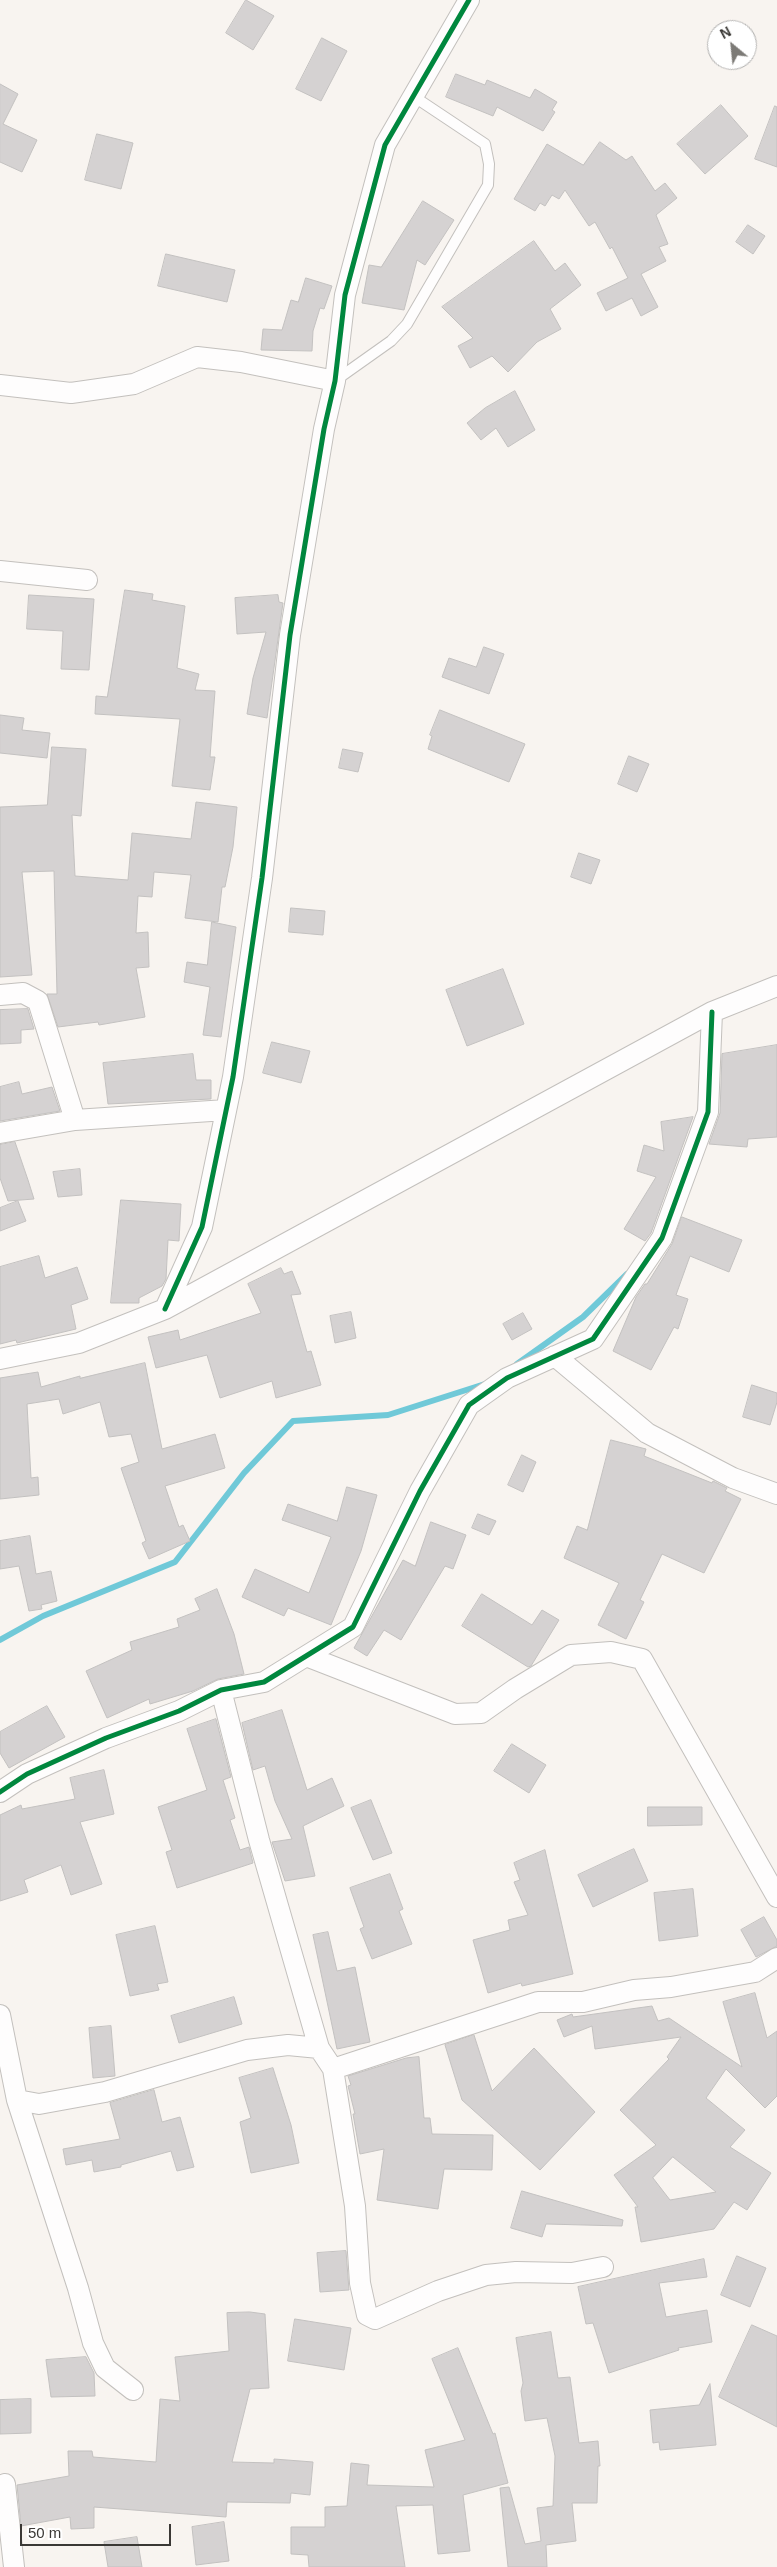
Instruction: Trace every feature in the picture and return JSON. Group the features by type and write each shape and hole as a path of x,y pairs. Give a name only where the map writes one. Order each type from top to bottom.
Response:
{"street":[{"path":"165,1309 202,1227 233,1077 262,878 290,635 324,429 335,380 345,295 385,145 469,0"},
{"path":"0,385 71,393 134,384 197,357 241,362 335,380"},
{"path":"0,571 87,580"},
{"path":"0,1359 78,1343 165,1309 712,1012 777,986"},
{"path":"0,995 23,993 38,1001 75,1120"},
{"path":"0,1792 27,1774 106,1738 179,1711 221,1690 264,1682 353,1626 420,1491 468,1405 507,1378 593,1339 662,1238 708,1112 712,1012"},
{"path":"0,1133 75,1120 226,1110"},
{"path":"555,1356 647,1433 733,1478 777,1494"},
{"path":"306,1656 455,1714 481,1713 571,1655 611,1652 642,1659 777,1897"},
{"path":"221,1690 259,1840 319,2048 332,2069 355,2206 360,2283 367,2315 375,2319 438,2291 486,2276 516,2272 572,2273 603,2267"},
{"path":"332,2069 538,2002 583,2002 634,1990 671,1987 746,1974 756,1972 777,1958"},
{"path":"0,2015 17,2100 78,2288 93,2343 105,2368 133,2390"},
{"path":"17,2100 38,2104 104,2092 248,2050 288,2046 319,2048"},
{"path":"6,2484 14,2567"}],"lane":[{"path":"335,380 390,341 406,324 448,257 488,185 489,164 485,144 413,96"}],"building":[{"path":"246,0 274,16 253,50 226,33"},
{"path":"322,38 347,51 321,101 296,89"},
{"path":"456,74 485,85 487,80 530,98 535,89 557,102 552,110 555,112 543,131 497,107 493,116 446,97"},
{"path":"0,84 18,94 3,124 37,140 22,172 0,162"},
{"path":"721,105 748,136 705,174 677,144"},
{"path":"775,106 777,107 777,167 755,159"},
{"path":"97,134 133,143 121,189 85,180"},
{"path":"600,142 626,160 632,156 655,191 665,183 677,198 656,215 668,244 659,247 666,261 641,274 658,307 641,316 632,298 606,311 597,293 628,278 612,247 610,249 595,222 589,226 565,190 559,199 552,195 545,206 540,203 535,211 514,199 547,144 583,165"},
{"path":"423,201 454,220 425,265 417,260 404,310 362,303 369,265 381,267"},
{"path":"748,225 765,236 753,254 736,242"},
{"path":"534,241 555,271 565,263 581,285 550,309 561,329 537,342 508,372 492,356 470,368 458,346 473,338 442,307"},
{"path":"166,254 235,270 227,302 158,286"},
{"path":"306,278 332,286 324,309 320,308 313,331 312,351 261,350 263,329 282,330 291,300 298,302"},
{"path":"515,391 535,430 508,447 496,428 481,440 467,423 485,408"},
{"path":"125,590 153,594 152,600 185,606 177,668 199,674 195,690 215,691 210,757 215,757 210,790 172,786 180,719 95,714 96,696 107,697"},
{"path":"29,595 94,599 89,670 61,669 63,631 27,629"},
{"path":"278,595 279,602 283,603 267,718 247,714 253,678 266,632 237,634 235,598"},
{"path":"484,647 504,654 489,694 442,677 449,658 476,667"},
{"path":"440,710 525,744 509,782 428,749 432,736 430,735"},
{"path":"0,715 24,718 22,730 50,733 47,758 0,753"},
{"path":"52,747 86,749 81,816 72,815 75,876 128,880 132,833 191,839 196,802 237,807 233,847 225,887 222,887 218,922 185,918 191,875 154,872 152,897 138,896 136,933 148,932 149,967 136,968 145,1017 99,1025 98,1022 58,1027 47,994 57,994 54,871 22,872 32,975 0,977 0,807 47,805"},
{"path":"343,749 363,753 358,772 339,768"},
{"path":"629,756 649,764 637,792 618,784"},
{"path":"579,853 600,860 591,884 571,877"},
{"path":"291,908 325,911 323,935 289,932"},
{"path":"212,922 236,927 221,1037 203,1035 210,987 184,982 187,962 207,965"},
{"path":"503,969 524,1024 467,1046 446,990"},
{"path":"28,1009 34,1029 21,1030 21,1043 0,1044 0,1010"},
{"path":"272,1042 310,1051 301,1083 263,1073"},
{"path":"777,1045 777,1137 748,1139 747,1147 709,1144 720,1113 722,1054"},
{"path":"193,1054 196,1080 211,1080 211,1099 108,1104 103,1063"},
{"path":"19,1082 22,1094 52,1087 60,1111 0,1121 0,1087"},
{"path":"693,1117 651,1233 645,1241 624,1229 656,1177 637,1171 644,1145 664,1151 661,1122"},
{"path":"15,1142 34,1199 8,1201 0,1178 0,1145"},
{"path":"80,1169 82,1195 58,1197 53,1172"},
{"path":"121,1200 181,1204 179,1241 168,1240 166,1279 162,1286 139,1298 139,1303 111,1303"},
{"path":"18,1201 26,1221 0,1231 0,1208"},
{"path":"682,1217 742,1240 729,1272 690,1256 676,1295 688,1299 678,1329 674,1327 651,1370 613,1351 636,1297 645,1284 647,1284 672,1244"},
{"path":"39,1256 45,1278 77,1267 88,1299 71,1305 76,1329 17,1343 16,1340 0,1344 0,1267"},
{"path":"281,1268 284,1274 292,1271 301,1294 291,1295 307,1352 311,1351 321,1385 276,1398 272,1381 220,1398 207,1355 156,1368 148,1337 178,1330 180,1340 261,1313 248,1284"},
{"path":"351,1312 356,1338 335,1343 330,1316"},
{"path":"523,1313 532,1329 512,1340 503,1324"},
{"path":"145,1363 162,1449 215,1434 225,1468 165,1486 179,1527 183,1525 190,1541 149,1559 142,1543 146,1541 121,1468 139,1462 131,1434 109,1437 100,1402 63,1414 59,1399 27,1404 31,1478 38,1477 39,1495 0,1499 0,1378 38,1372 41,1387 80,1376 80,1378"},
{"path":"752,1385 777,1393 777,1402 770,1425 743,1417"},
{"path":"611,1440 646,1449 644,1456 712,1483 713,1481 727,1488 725,1491 741,1499 704,1573 662,1554 640,1600 644,1602 626,1639 598,1625 619,1583 564,1558 577,1526 587,1530"},
{"path":"522,1455 536,1462 523,1492 508,1485"},
{"path":"347,1487 377,1495 361,1551 331,1625 288,1608 284,1616 242,1597 255,1569 309,1593 331,1537 282,1520 288,1504 337,1521"},
{"path":"478,1514 496,1521 489,1535 472,1528"},
{"path":"431,1522 466,1535 453,1569 445,1566 401,1640 384,1630 367,1656 354,1648 403,1560 415,1566"},
{"path":"30,1536 36,1574 51,1571 57,1601 41,1605 42,1609 29,1611 19,1566 0,1569 0,1541"},
{"path":"217,1589 234,1634 244,1674 218,1679 193,1691 150,1704 149,1699 107,1718 86,1671 132,1650 130,1642 179,1627 177,1619 200,1610 195,1599"},
{"path":"482,1594 532,1625 542,1610 559,1620 531,1666 528,1667 462,1626"},
{"path":"47,1706 65,1737 9,1768 0,1753 0,1732"},
{"path":"282,1710 307,1790 332,1778 344,1806 303,1826 315,1876 285,1881 272,1842 292,1839 275,1801 265,1766 253,1770 242,1723"},
{"path":"216,1719 231,1777 223,1780 235,1818 230,1820 240,1850 249,1847 253,1863 177,1888 166,1852 172,1850 158,1807 207,1790 187,1729"},
{"path":"512,1744 546,1765 529,1793 494,1771"},
{"path":"104,1770 114,1814 80,1822 102,1884 71,1895 61,1865 24,1880 28,1892 0,1901 0,1815 21,1805 22,1809 75,1799 70,1778"},
{"path":"371,1800 392,1853 373,1860 351,1808"},
{"path":"648,1807 702,1807 702,1825 648,1826"},
{"path":"634,1849 648,1881 593,1907 578,1875"},
{"path":"545,1850 573,1974 522,1986 521,1983 488,1993 473,1940 510,1930 508,1920 528,1915 514,1882 520,1880 514,1863"},
{"path":"390,1874 403,1909 399,1911 412,1944 372,1959 360,1929 364,1927 350,1888"},
{"path":"693,1889 698,1936 659,1941 654,1893"},
{"path":"764,1917 777,1940 777,1946 756,1957 741,1930"},
{"path":"155,1926 168,1982 157,1984 159,1990 130,1996 116,1935"},
{"path":"328,1932 337,1971 355,1967 370,2042 337,2049 313,1935"},
{"path":"755,1993 767,2038 777,2031 777,2096 765,2108 726,2069 706,2098 745,2130 730,2147 771,2173 747,2210 734,2202 714,2229 641,2242 635,2207 638,2207 614,2175 656,2145 620,2110 669,2059 667,2057 681,2037 595,2049 592,2026 564,2037 557,2020 572,2014 573,2017 652,2006 658,2021 669,2018 742,2067 723,2002","holes":["673,2157 716,2192 670,2200 653,2178"]},
{"path":"234,1997 242,2024 179,2043 171,2016"},
{"path":"111,2026 115,2076 93,2078 89,2028"},
{"path":"474,2035 492,2091 534,2048 595,2112 540,2170 462,2100 445,2045"},
{"path":"419,2057 424,2118 430,2118 432,2134 493,2135 492,2170 444,2169 438,2209 377,2200 384,2149 360,2154 353,2114 355,2114 348,2086 351,2085 348,2076 406,2058"},
{"path":"273,2068 291,2125 299,2163 251,2173 240,2122 251,2118 239,2078"},
{"path":"154,2090 162,2122 180,2117 194,2167 177,2171 171,2151 121,2165 121,2167 94,2172 92,2160 66,2165 63,2149 120,2139 110,2103"},
{"path":"522,2191 623,2220 622,2226 546,2224 542,2237 511,2228"},
{"path":"346,2251 349,2290 320,2292 317,2253"},
{"path":"737,2256 766,2268 750,2307 721,2295"},
{"path":"704,2259 707,2277 659,2283 666,2317 707,2310 712,2342 678,2348 679,2350 609,2373 593,2323 586,2324 578,2287"},
{"path":"250,2312 265,2314 269,2388 250,2389 232,2462 274,2463 274,2459 313,2462 310,2495 291,2493 290,2503 227,2502 226,2517 94,2507 94,2528 71,2529 70,2517 21,2526 17,2485 69,2476 68,2451 92,2451 93,2457 156,2462 160,2399 180,2401 175,2357 229,2351 227,2313"},
{"path":"295,2319 351,2328 344,2370 288,2361"},
{"path":"752,2325 777,2336 777,2427 719,2397"},
{"path":"551,2332 558,2378 570,2377 579,2443 598,2441 600,2466 598,2466 597,2503 572,2503 576,2541 546,2545 547,2567 508,2567 500,2488 509,2487 525,2544 541,2541 537,2508 553,2506 555,2456 547,2418 525,2421 521,2391 523,2383 516,2338"},
{"path":"458,2348 493,2434 495,2433 508,2483 463,2495 470,2551 438,2554 433,2505 396,2506 405,2567 309,2567 308,2555 291,2554 291,2527 325,2527 325,2507 347,2506 351,2463 369,2465 367,2485 434,2487 425,2450 465,2440 432,2359"},
{"path":"86,2357 94,2373 95,2396 51,2397 46,2360"},
{"path":"710,2384 716,2445 660,2450 659,2442 653,2443 650,2410 699,2405"},
{"path":"31,2399 31,2433 0,2434 0,2400"},
{"path":"224,2522 229,2561 196,2565 192,2527"},
{"path":"137,2537 142,2567 108,2567 104,2542"}],"waterway":[{"path":"517,1364 583,1317 627,1274"},
{"path":"0,1640 43,1616 175,1562 244,1473 293,1421 388,1415 488,1383"}],"cycle path":[{"path":"165,1309 202,1227 233,1077 262,878 290,635 324,429 335,381 345,295 385,145 469,0"},
{"path":"0,1792 27,1774 106,1738 179,1711 221,1690 264,1682 353,1627 420,1491 469,1405 507,1378 593,1339 662,1238 708,1112 712,1012"}]}
